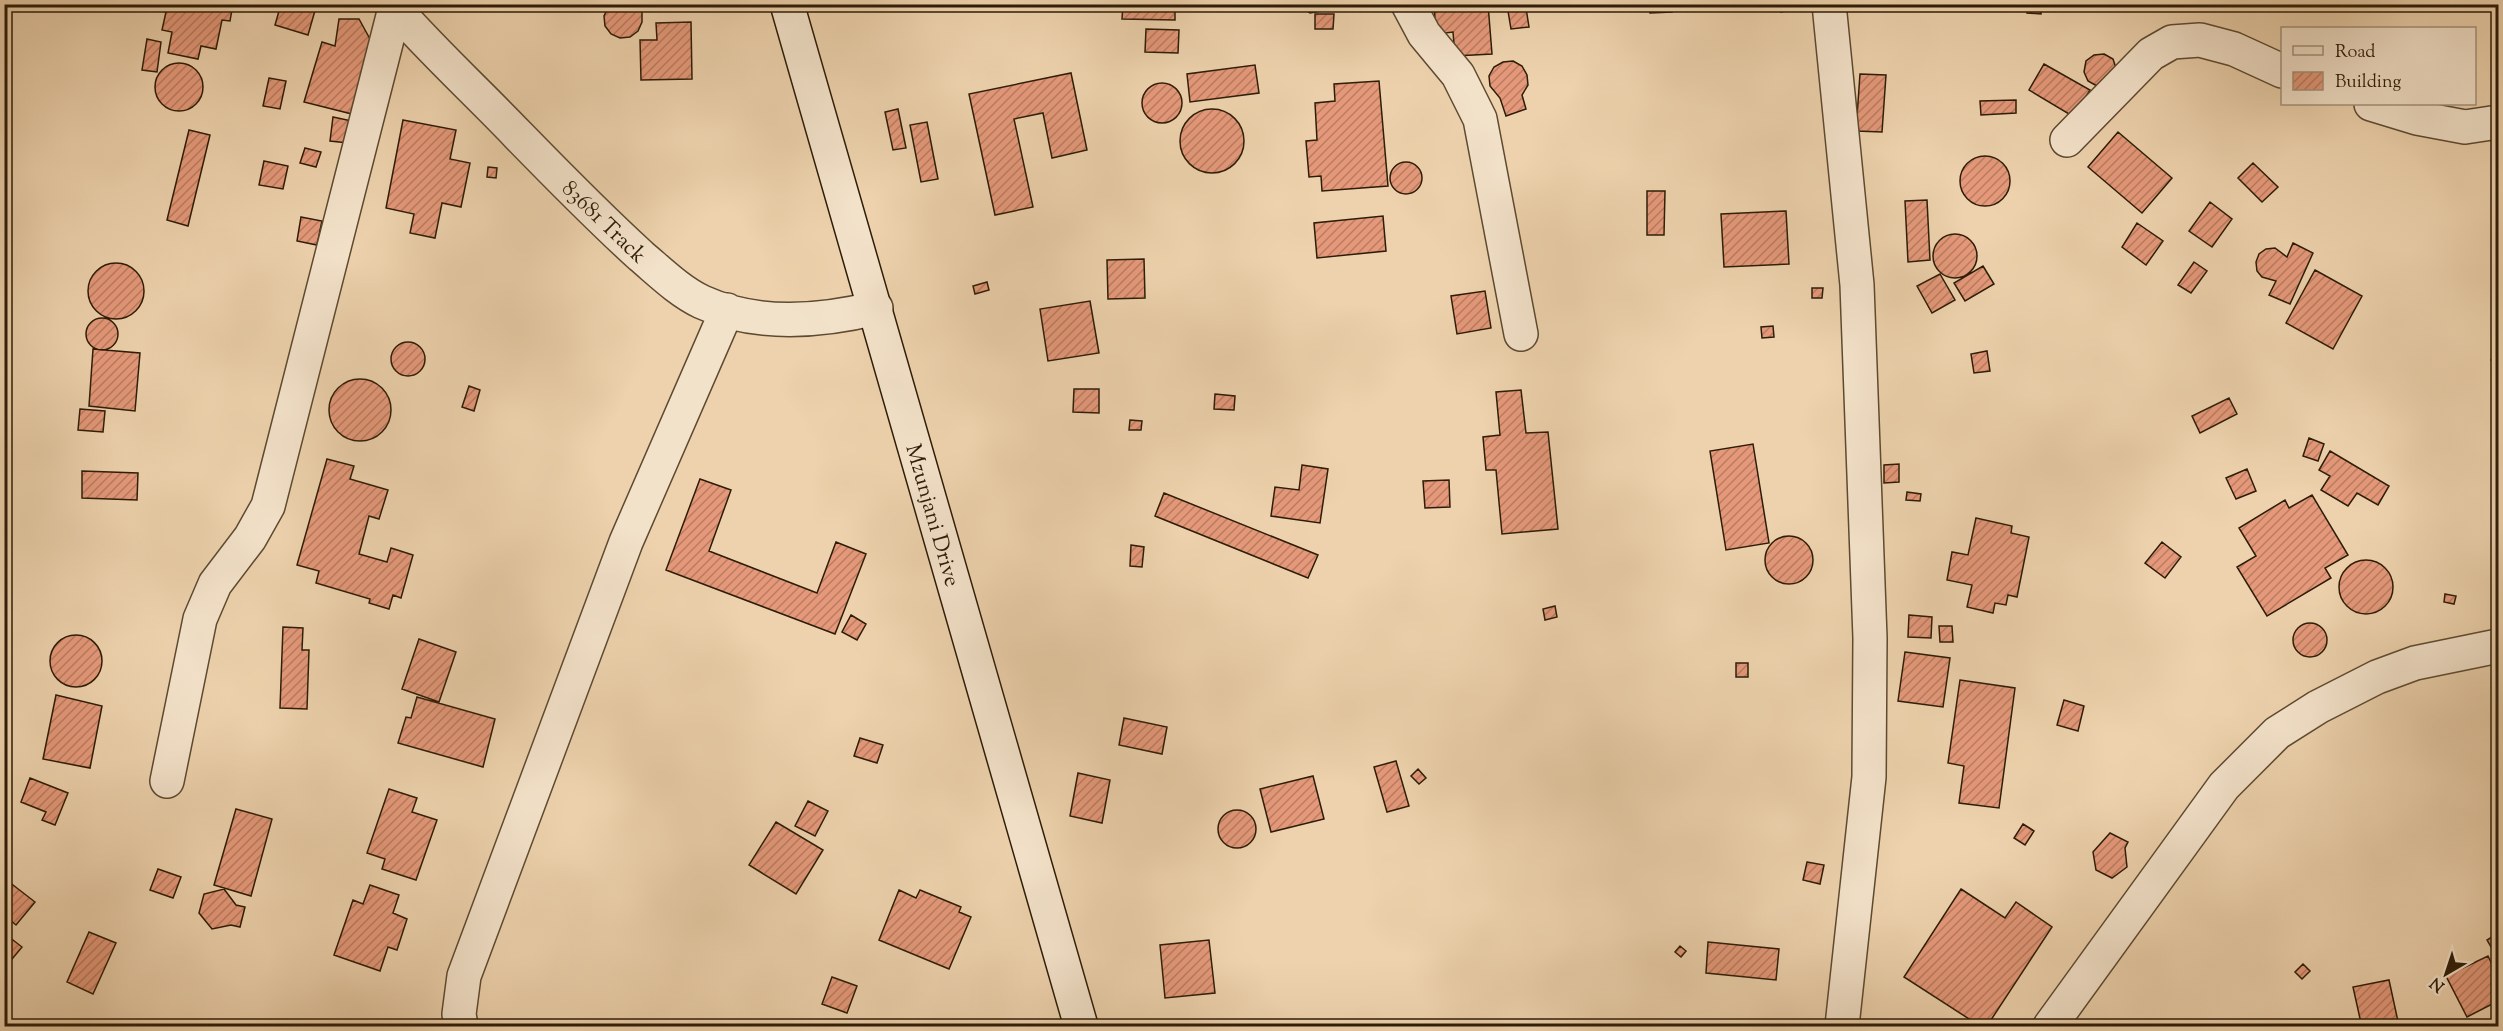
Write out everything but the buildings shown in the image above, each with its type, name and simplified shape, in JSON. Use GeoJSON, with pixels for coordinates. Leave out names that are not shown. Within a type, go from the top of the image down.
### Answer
{"type":"FeatureCollection","features":[{"type":"Feature","properties":{"kind":"street","name":"Mzunjani Drive"},"geometry":{"type":"LineString","coordinates":[[787,4],[1081,1026]]}},
{"type":"Feature","properties":{"kind":"street"},"geometry":{"type":"LineString","coordinates":[[1408,4],[1424,34],[1458,75],[1480,118],[1521,334]]}},
{"type":"Feature","properties":{"kind":"street"},"geometry":{"type":"LineString","coordinates":[[1829,4],[1857,285],[1870,638],[1869,777],[1842,1026]]}},
{"type":"Feature","properties":{"kind":"street","name":"83681 Track"},"geometry":{"type":"LineString","coordinates":[[393,6],[601,220],[675,286],[702,302],[762,318],[802,320],[838,317],[876,308]]}},
{"type":"Feature","properties":{"kind":"street"},"geometry":{"type":"LineString","coordinates":[[167,781],[200,619],[215,584],[250,538],[268,506],[393,6]]}},
{"type":"Feature","properties":{"kind":"street"},"geometry":{"type":"LineString","coordinates":[[2067,140],[2151,54],[2172,42],[2200,40],[2234,49],[2281,70]]}},
{"type":"Feature","properties":{"kind":"street"},"geometry":{"type":"LineString","coordinates":[[2374,105],[2417,118],[2465,127],[2499,122]]}},
{"type":"Feature","properties":{"kind":"street"},"geometry":{"type":"LineString","coordinates":[[461,1026],[459,1014],[464,976],[626,542],[727,310]]}},
{"type":"Feature","properties":{"kind":"street"},"geometry":{"type":"LineString","coordinates":[[2050,1026],[2224,786],[2277,733],[2318,707],[2377,677],[2415,663],[2499,646]]}}]}
